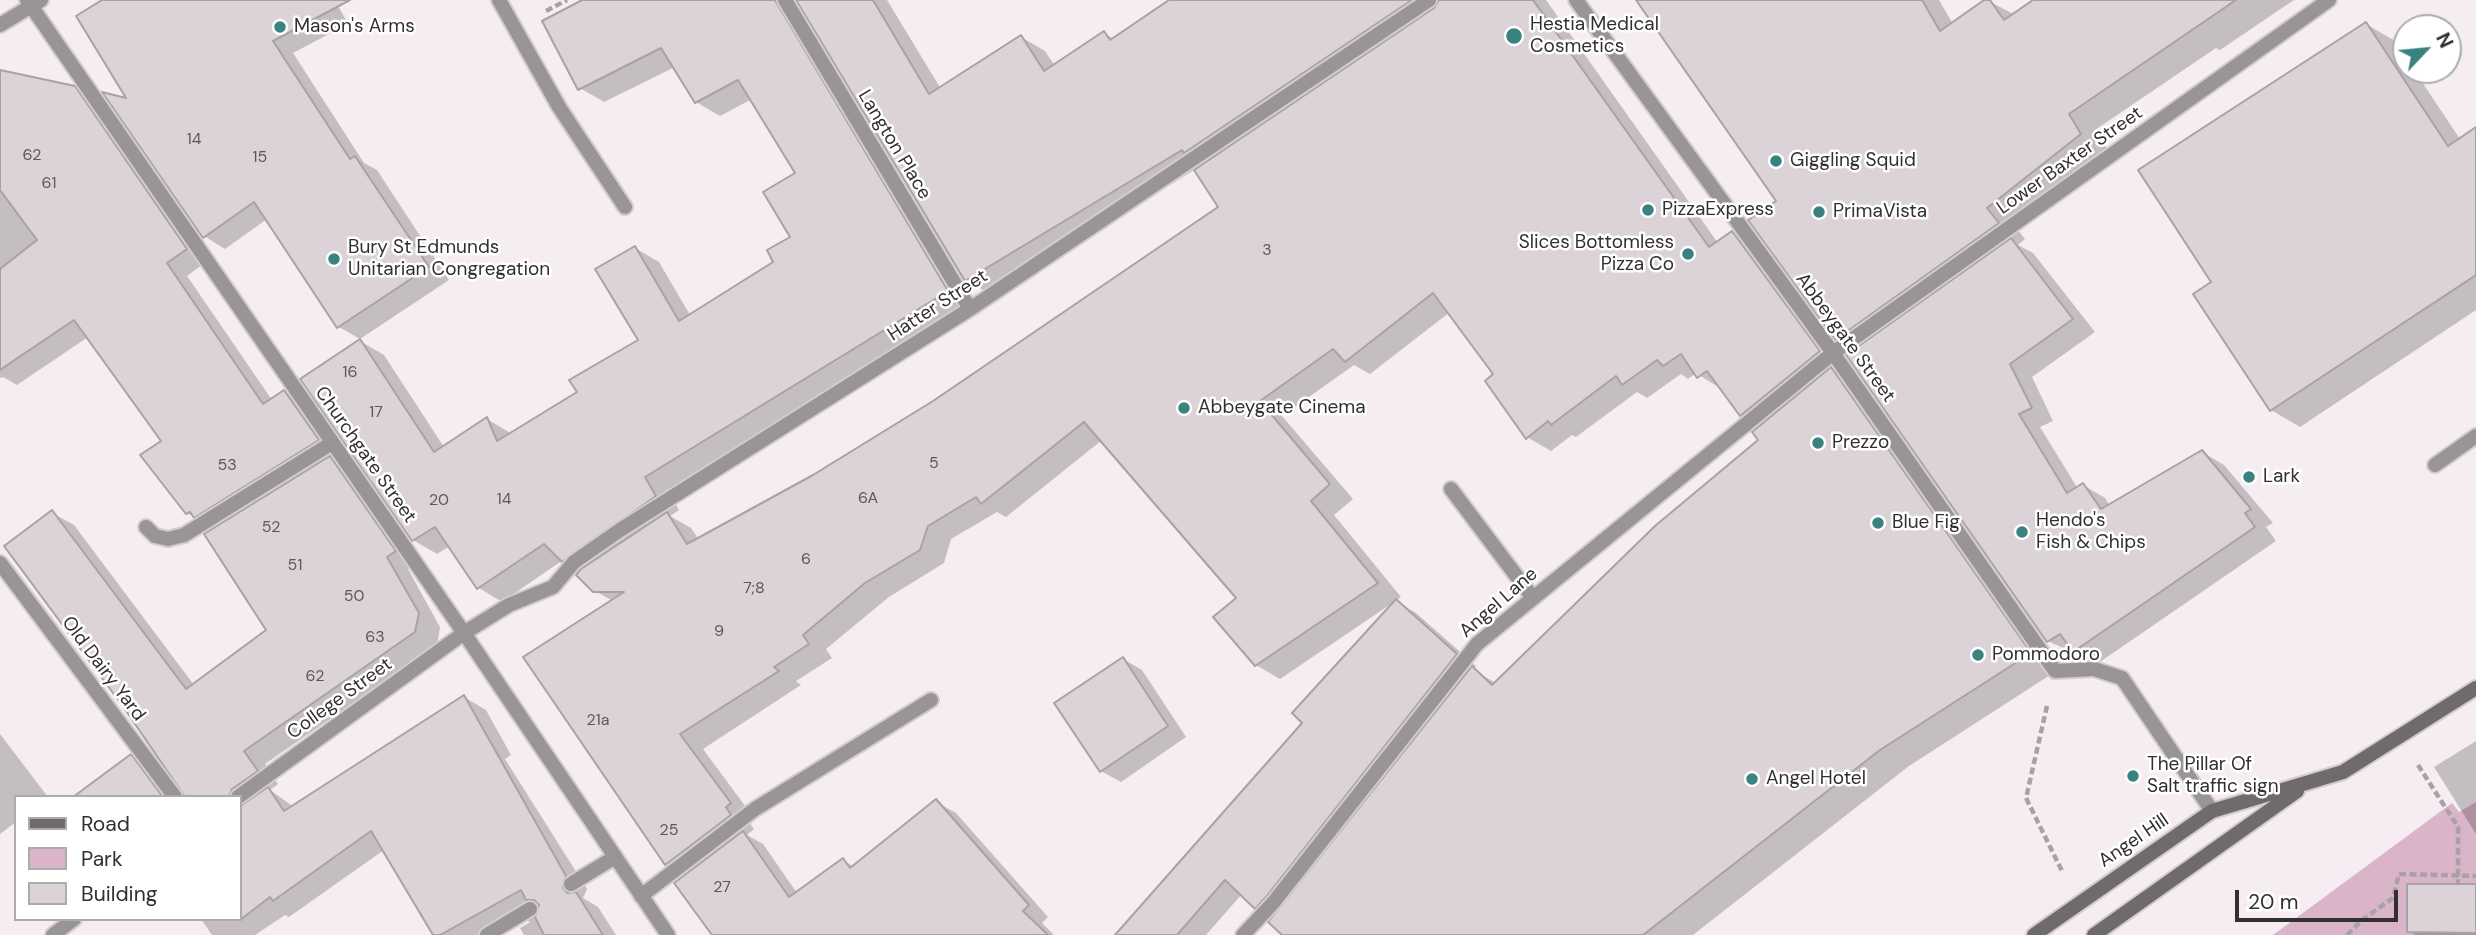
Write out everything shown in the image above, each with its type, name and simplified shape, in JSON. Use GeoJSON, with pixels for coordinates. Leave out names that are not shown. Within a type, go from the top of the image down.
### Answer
{"type":"FeatureCollection","features":[{"type":"Feature","properties":{"kind":"street"},"geometry":{"type":"LineString","coordinates":[[499,0],[559,107],[625,207]]}},
{"type":"Feature","properties":{"kind":"street","name":"Langton Place"},"geometry":{"type":"LineString","coordinates":[[785,0],[970,309]]}},
{"type":"Feature","properties":{"kind":"street","name":"Hatter Street"},"geometry":{"type":"LineString","coordinates":[[464,633],[509,606],[553,587],[574,562],[620,530],[970,309],[1429,0]]}},
{"type":"Feature","properties":{"kind":"street","name":"Abbeygate Street"},"geometry":{"type":"LineString","coordinates":[[1576,0],[1833,353],[2055,671]]}},
{"type":"Feature","properties":{"kind":"street","name":"Lower Baxter Street"},"geometry":{"type":"LineString","coordinates":[[1833,353],[2329,0]]}},
{"type":"Feature","properties":{"kind":"street"},"geometry":{"type":"LineString","coordinates":[[0,25],[33,2]]}},
{"type":"Feature","properties":{"kind":"street","name":"Churchgate Street"},"geometry":{"type":"LineString","coordinates":[[33,2],[667,935]]}},
{"type":"Feature","properties":{"kind":"street","name":"Angel Lane"},"geometry":{"type":"LineString","coordinates":[[1243,935],[1273,903],[1477,644],[1833,353]]}},
{"type":"Feature","properties":{"kind":"street"},"geometry":{"type":"LineString","coordinates":[[2435,466],[2476,436]]}},
{"type":"Feature","properties":{"kind":"street"},"geometry":{"type":"LineString","coordinates":[[146,527],[155,536],[168,539],[184,535],[332,443]]}},
{"type":"Feature","properties":{"kind":"street"},"geometry":{"type":"LineString","coordinates":[[1451,489],[1533,598]]}},
{"type":"Feature","properties":{"kind":"street","name":"Old Dairy Yard"},"geometry":{"type":"LineString","coordinates":[[0,564],[173,795]]}},
{"type":"Feature","properties":{"kind":"street","name":"College Street"},"geometry":{"type":"LineString","coordinates":[[241,795],[464,633]]}},
{"type":"Feature","properties":{"kind":"street"},"geometry":{"type":"LineString","coordinates":[[2055,671],[2094,669],[2122,678],[2212,811]]}},
{"type":"Feature","properties":{"kind":"street","name":"Angel Hill"},"geometry":{"type":"LineString","coordinates":[[2034,935],[2212,811],[2304,786],[2343,772],[2476,688]]}},
{"type":"Feature","properties":{"kind":"street"},"geometry":{"type":"LineString","coordinates":[[642,896],[755,809],[931,699]]}},
{"type":"Feature","properties":{"kind":"street","name":"Angel Hill"},"geometry":{"type":"LineString","coordinates":[[2094,935],[2304,786]]}},
{"type":"Feature","properties":{"kind":"street"},"geometry":{"type":"LineString","coordinates":[[571,884],[615,857]]}},
{"type":"Feature","properties":{"kind":"street"},"geometry":{"type":"LineString","coordinates":[[487,935],[530,909]]}},
{"type":"Feature","properties":{"kind":"street"},"geometry":{"type":"LineString","coordinates":[[53,935],[71,921]]}},
{"type":"Feature","properties":{"kind":"path"},"geometry":{"type":"LineString","coordinates":[[2055,671],[2025,798],[2080,901]]}},
{"type":"Feature","properties":{"kind":"path"},"geometry":{"type":"LineString","coordinates":[[2400,738],[2458,827],[2458,884]]}},
{"type":"Feature","properties":{"kind":"path"},"geometry":{"type":"LineString","coordinates":[[2347,935],[2361,920],[2393,898],[2399,874],[2476,876]]}},
{"type":"Feature","properties":{"kind":"green space"},"geometry":{"type":"Polygon","coordinates":[[[2476,802],[2476,935],[2273,935],[2452,803],[2459,812],[2476,802]]]}},
{"type":"Feature","properties":{"kind":"building"},"geometry":{"type":"Polygon","coordinates":[[[102,0],[350,0],[273,41],[350,159],[355,156],[429,267],[337,328],[254,202],[203,238],[102,92],[126,98],[76,16],[102,0]]]}},
{"type":"Feature","properties":{"kind":"building"},"geometry":{"type":"Polygon","coordinates":[[[582,0],[775,0],[948,291],[645,477],[656,496],[562,562],[544,544],[477,589],[435,527],[412,541],[300,379],[360,339],[434,452],[487,417],[497,441],[577,392],[569,380],[638,340],[595,269],[635,246],[679,321],[773,262],[767,250],[790,237],[763,192],[795,173],[738,80],[695,103],[661,48],[578,90],[542,21],[582,0]]]}},
{"type":"Feature","properties":{"kind":"building"},"geometry":{"type":"Polygon","coordinates":[[[796,0],[873,0],[929,94],[1021,35],[1044,71],[1104,31],[1110,40],[1169,0],[1412,0],[1184,153],[1182,150],[965,281],[796,0]]]}},
{"type":"Feature","properties":{"kind":"building"},"geometry":{"type":"Polygon","coordinates":[[[1439,0],[1533,0],[1709,247],[1732,231],[1820,351],[1740,416],[1707,371],[1697,378],[1681,354],[1663,366],[1657,360],[1622,385],[1616,376],[1551,425],[1548,421],[1526,439],[1485,381],[1493,374],[1433,293],[1345,362],[1333,349],[1260,401],[1330,484],[1311,501],[1378,583],[1255,666],[1213,617],[1236,598],[1084,422],[981,504],[976,497],[928,526],[920,550],[865,583],[803,635],[809,644],[774,667],[779,671],[680,734],[731,803],[726,807],[731,815],[665,865],[523,657],[624,592],[593,592],[576,575],[581,569],[667,512],[687,544],[813,475],[933,401],[1218,207],[1194,170],[1434,8],[1439,0]]]}},
{"type":"Feature","properties":{"kind":"building"},"geometry":{"type":"Polygon","coordinates":[[[1636,0],[1922,0],[1940,31],[1984,0],[1990,0],[2004,20],[2033,0],[2236,0],[2069,114],[2081,134],[1987,208],[1999,223],[1835,340],[1748,220],[1776,201],[1636,0]]]}},
{"type":"Feature","properties":{"kind":"building"},"geometry":{"type":"Polygon","coordinates":[[[2366,22],[2392,61],[2392,84],[2407,84],[2448,146],[2476,127],[2476,275],[2270,411],[2193,294],[2211,282],[2138,170],[2366,22]]]}},
{"type":"Feature","properties":{"kind":"building"},"geometry":{"type":"Polygon","coordinates":[[[0,70],[75,86],[187,249],[167,263],[263,404],[284,390],[319,440],[194,518],[190,512],[186,514],[140,455],[161,441],[74,320],[0,370],[0,269],[37,240],[0,190],[0,70]]]}},
{"type":"Feature","properties":{"kind":"building"},"geometry":{"type":"Polygon","coordinates":[[[2011,238],[2073,319],[2010,364],[2032,408],[2019,414],[2067,493],[2083,483],[2101,509],[2202,450],[2251,509],[2245,513],[2255,527],[2073,652],[2060,634],[2047,642],[1846,355],[2011,238]]]}},
{"type":"Feature","properties":{"kind":"building"},"geometry":{"type":"Polygon","coordinates":[[[1831,367],[2031,653],[1880,750],[1643,935],[1282,935],[1268,922],[1472,666],[1492,685],[1655,526],[1758,440],[1752,432],[1831,367]]]}},
{"type":"Feature","properties":{"kind":"building"},"geometry":{"type":"Polygon","coordinates":[[[330,456],[396,551],[387,557],[419,613],[415,632],[244,751],[258,771],[232,789],[230,795],[184,795],[122,705],[4,546],[52,510],[186,689],[266,630],[204,534],[330,456]]]}},
{"type":"Feature","properties":{"kind":"building"},"geometry":{"type":"Polygon","coordinates":[[[1396,599],[1457,654],[1266,897],[1255,909],[1225,880],[1177,935],[1115,935],[1302,723],[1292,713],[1396,599]]]}},
{"type":"Feature","properties":{"kind":"building"},"geometry":{"type":"Polygon","coordinates":[[[1123,657],[1168,726],[1100,772],[1054,703],[1123,657]]]}},
{"type":"Feature","properties":{"kind":"building"},"geometry":{"type":"Polygon","coordinates":[[[464,695],[566,876],[563,888],[567,893],[576,892],[603,935],[544,935],[535,917],[539,905],[534,900],[526,900],[521,890],[440,935],[433,935],[371,831],[273,901],[270,897],[242,918],[242,805],[268,787],[284,811],[464,695]]]}},
{"type":"Feature","properties":{"kind":"building"},"geometry":{"type":"Polygon","coordinates":[[[131,754],[162,795],[76,795],[131,754]]]}},
{"type":"Feature","properties":{"kind":"building"},"geometry":{"type":"Polygon","coordinates":[[[936,799],[1029,905],[1023,911],[1048,935],[712,935],[674,883],[743,831],[789,897],[843,858],[850,868],[936,799]]]}},
{"type":"Feature","properties":{"kind":"building"},"geometry":{"type":"Polygon","coordinates":[[[2407,884],[2476,884],[2476,933],[2407,932],[2407,884]]]}},
{"type":"Feature","properties":{"kind":"place","name":"Mason's Arms"},"geometry":{"type":"Point","coordinates":[280,27]}},
{"type":"Feature","properties":{"kind":"place","name":"Hestia Medical Cosmetics"},"geometry":{"type":"Point","coordinates":[1514,36]}},
{"type":"Feature","properties":{"kind":"place","name":"Giggling Squid"},"geometry":{"type":"Point","coordinates":[1776,161]}},
{"type":"Feature","properties":{"kind":"place","name":"PizzaExpress"},"geometry":{"type":"Point","coordinates":[1648,210]}},
{"type":"Feature","properties":{"kind":"place","name":"PrimaVista"},"geometry":{"type":"Point","coordinates":[1819,212]}},
{"type":"Feature","properties":{"kind":"place","name":"Slices Bottomless Pizza Co"},"geometry":{"type":"Point","coordinates":[1688,254]}},
{"type":"Feature","properties":{"kind":"place","name":"Bury St Edmunds Unitarian Congregation"},"geometry":{"type":"Point","coordinates":[334,259]}},
{"type":"Feature","properties":{"kind":"place","name":"Abbeygate Cinema"},"geometry":{"type":"Point","coordinates":[1184,408]}},
{"type":"Feature","properties":{"kind":"place","name":"Prezzo"},"geometry":{"type":"Point","coordinates":[1818,443]}},
{"type":"Feature","properties":{"kind":"place","name":"Lark"},"geometry":{"type":"Point","coordinates":[2249,477]}},
{"type":"Feature","properties":{"kind":"place","name":"Blue Fig"},"geometry":{"type":"Point","coordinates":[1878,523]}},
{"type":"Feature","properties":{"kind":"place","name":"Hendo's Fish & Chips"},"geometry":{"type":"Point","coordinates":[2022,532]}},
{"type":"Feature","properties":{"kind":"place","name":"Pommodoro"},"geometry":{"type":"Point","coordinates":[1978,655]}},
{"type":"Feature","properties":{"kind":"place","name":"The Pillar Of Salt traffic sign"},"geometry":{"type":"Point","coordinates":[2133,776]}},
{"type":"Feature","properties":{"kind":"place","name":"Angel Hotel"},"geometry":{"type":"Point","coordinates":[1752,779]}}]}
